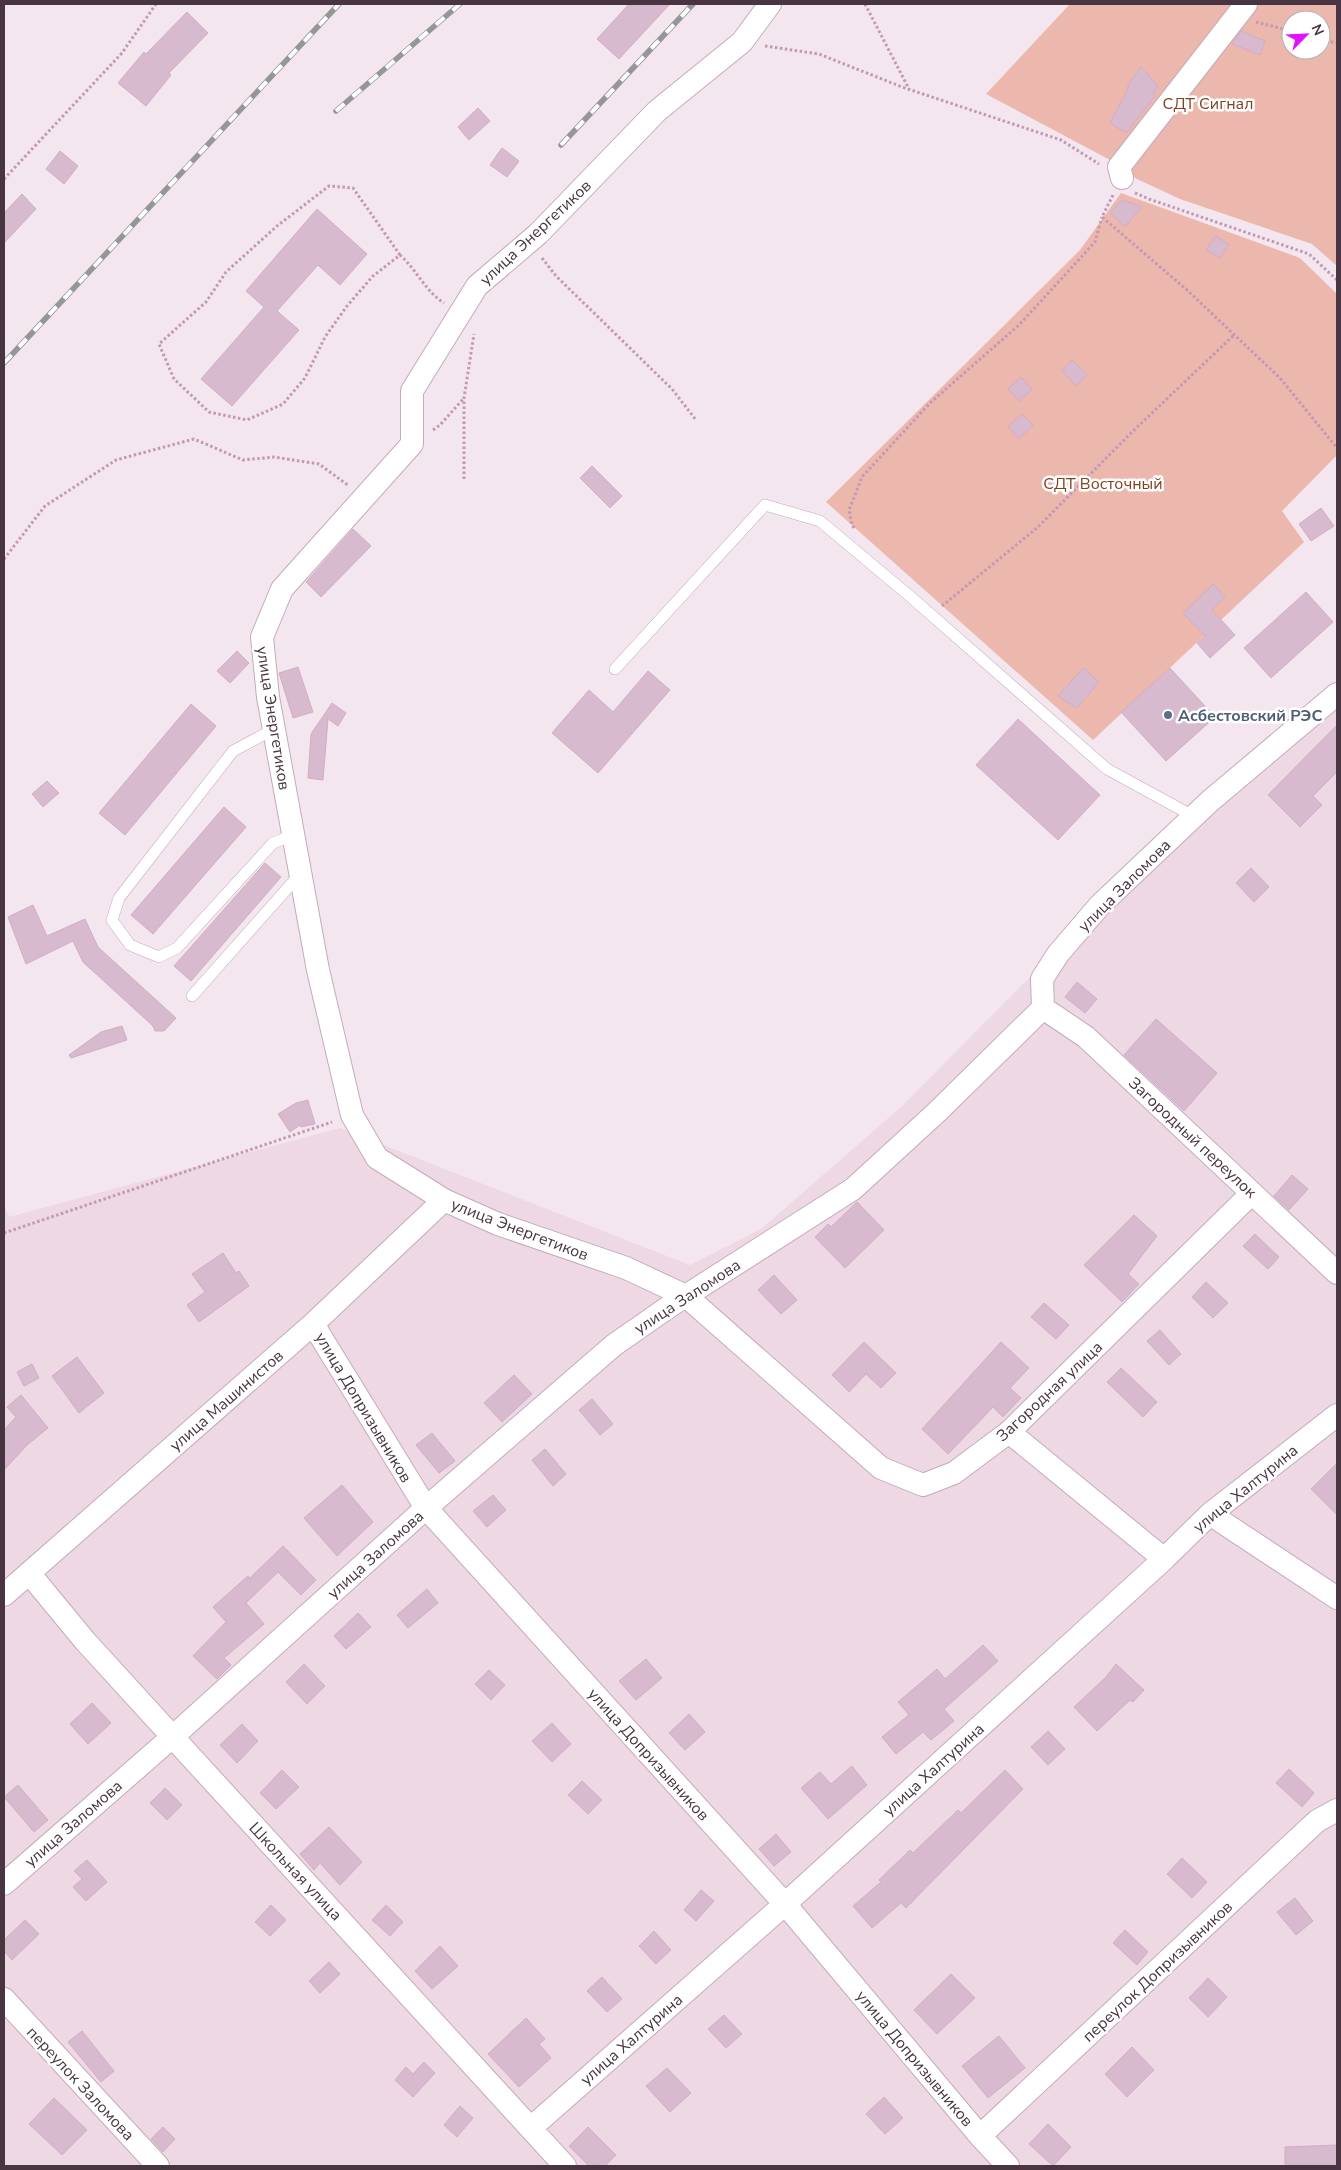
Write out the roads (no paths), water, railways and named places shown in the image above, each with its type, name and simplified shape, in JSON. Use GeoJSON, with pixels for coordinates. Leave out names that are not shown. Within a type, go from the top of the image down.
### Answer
{"type":"FeatureCollection","features":[{"type":"Feature","properties":{"kind":"street","name":"улица Энергетиков"},"geometry":{"type":"LineString","coordinates":[[686,1296],[626,1268],[498,1224],[444,1200],[377,1158],[352,1115],[318,970],[268,697],[262,637],[282,589],[412,444],[412,391],[477,286],[529,241],[657,111],[742,42],[770,4]]}},
{"type":"Feature","properties":{"kind":"street"},"geometry":{"type":"LineString","coordinates":[[1122,178],[1119,167],[1241,10]]}},
{"type":"Feature","properties":{"kind":"street","name":"улица Заломова"},"geometry":{"type":"LineString","coordinates":[[4,1884],[173,1736],[426,1508],[614,1345],[686,1296],[853,1189],[937,1112],[1042,1008],[1042,979],[1058,954],[1100,905],[1193,816],[1337,694]]}},
{"type":"Feature","properties":{"kind":"street","name":"Загородный переулок"},"geometry":{"type":"LineString","coordinates":[[1042,1008],[1086,1037],[1337,1273]]}},
{"type":"Feature","properties":{"kind":"street","name":"Загородная улица"},"geometry":{"type":"LineString","coordinates":[[686,1296],[881,1468],[923,1485],[954,1472],[1009,1432],[1252,1193]]}},
{"type":"Feature","properties":{"kind":"street","name":"улица Машинистов"},"geometry":{"type":"LineString","coordinates":[[4,1595],[314,1324],[444,1200]]}},
{"type":"Feature","properties":{"kind":"street","name":"улица Допризывников"},"geometry":{"type":"LineString","coordinates":[[314,1324],[426,1508],[785,1904],[980,2136],[1008,2166]]}},
{"type":"Feature","properties":{"kind":"street","name":"улица Халтурина"},"geometry":{"type":"LineString","coordinates":[[532,2127],[785,1904],[1164,1559],[1210,1514],[1337,1415]]}},
{"type":"Feature","properties":{"kind":"street"},"geometry":{"type":"LineString","coordinates":[[1009,1432],[1164,1559]]}},
{"type":"Feature","properties":{"kind":"street"},"geometry":{"type":"LineString","coordinates":[[1210,1514],[1337,1598]]}},
{"type":"Feature","properties":{"kind":"street","name":"Школьная улица"},"geometry":{"type":"LineString","coordinates":[[29,1573],[85,1641],[566,2166]]}},
{"type":"Feature","properties":{"kind":"street","name":"переулок Допризывников"},"geometry":{"type":"LineString","coordinates":[[980,2136],[1316,1821],[1337,1810]]}},
{"type":"Feature","properties":{"kind":"street","name":"переулок Заломова"},"geometry":{"type":"LineString","coordinates":[[4,1999],[158,2166]]}},
{"type":"Feature","properties":{"kind":"lane"},"geometry":{"type":"LineString","coordinates":[[615,669],[765,505],[820,521],[912,598],[1107,769],[1193,816]]}},
{"type":"Feature","properties":{"kind":"lane"},"geometry":{"type":"LineString","coordinates":[[274,729],[234,752],[119,898],[112,920],[130,945],[159,957],[177,948],[273,843],[294,835]]}},
{"type":"Feature","properties":{"kind":"lane"},"geometry":{"type":"LineString","coordinates":[[192,996],[300,873]]}},
{"type":"Feature","properties":{"kind":"railway"},"geometry":{"type":"LineString","coordinates":[[4,363],[339,4]]}},
{"type":"Feature","properties":{"kind":"railway"},"geometry":{"type":"LineString","coordinates":[[336,111],[460,4]]}},
{"type":"Feature","properties":{"kind":"railway"},"geometry":{"type":"LineString","coordinates":[[561,145],[693,4]]}},
{"type":"Feature","properties":{"kind":"place","name":"Асбестовский РЭС"},"geometry":{"type":"Point","coordinates":[1168,715]}},
{"type":"Feature","properties":{"kind":"park label","name":"СДТ Сигнал"},"geometry":{"type":"Point","coordinates":[1208,103]}},
{"type":"Feature","properties":{"kind":"park label","name":"СДТ Восточный"},"geometry":{"type":"Point","coordinates":[1103,483]}}]}
